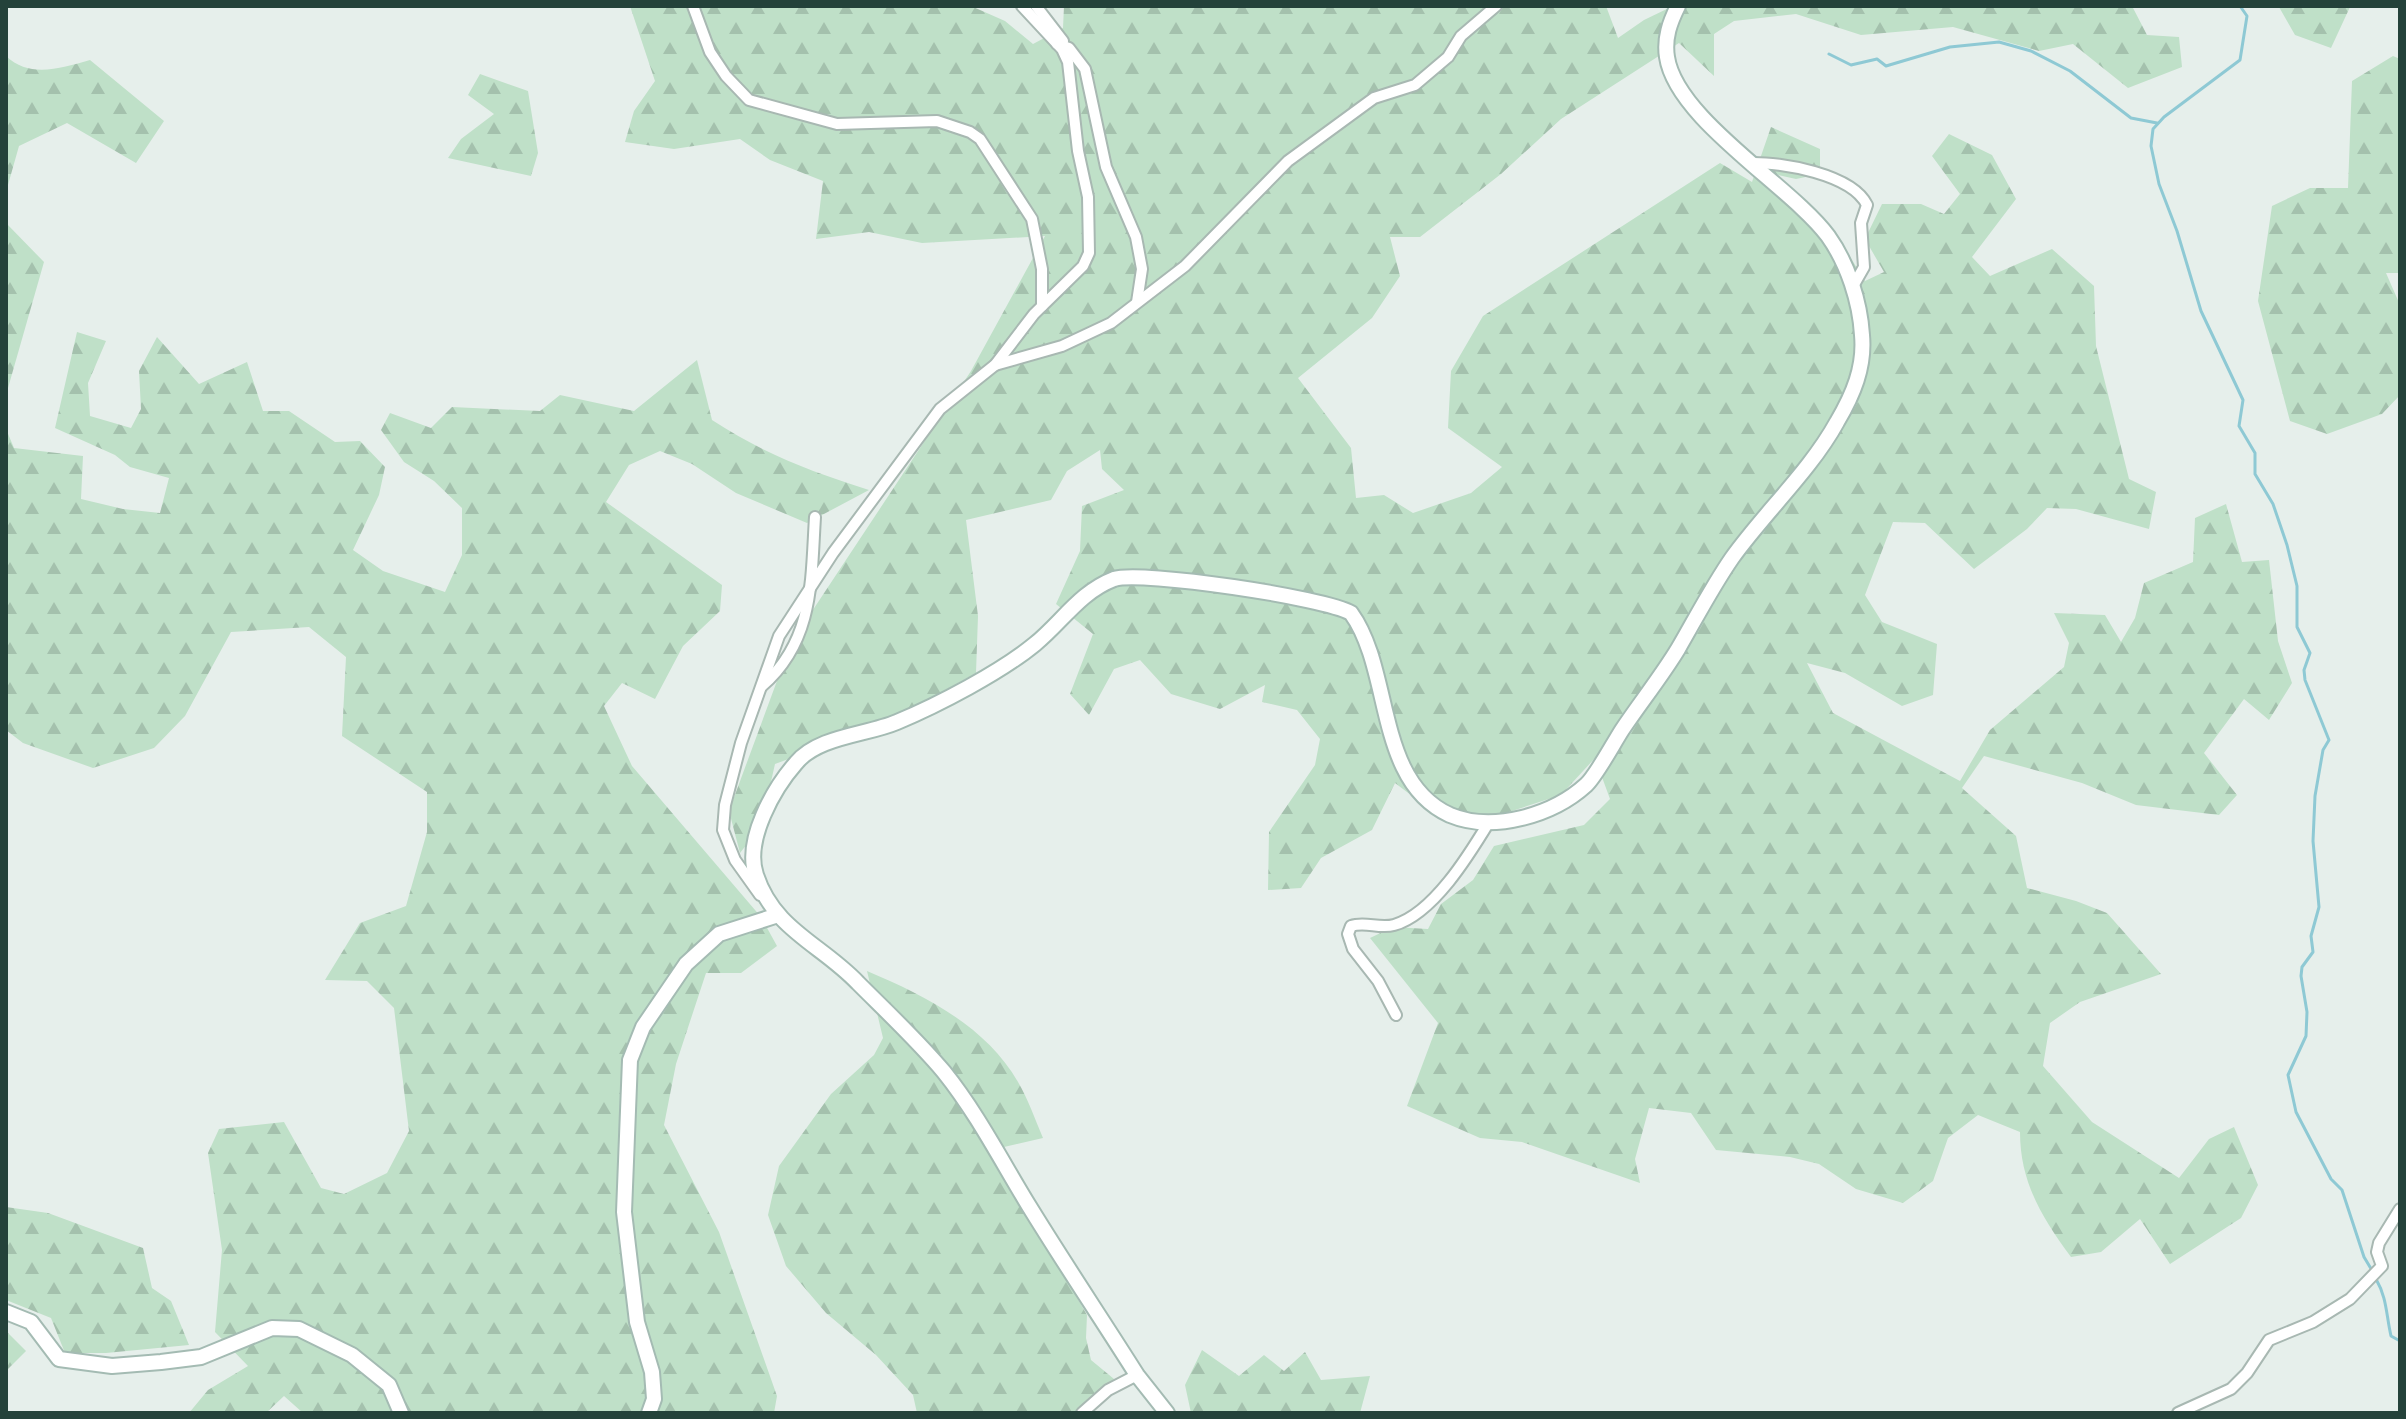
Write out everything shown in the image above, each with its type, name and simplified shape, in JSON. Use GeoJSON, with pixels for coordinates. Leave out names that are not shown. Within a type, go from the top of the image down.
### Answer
{"type":"FeatureCollection","features":[{"type":"Feature","properties":{"kind":"street"},"geometry":{"type":"LineString","coordinates":[[693,6],[710,52],[726,76],[749,100],[837,124],[937,121],[970,132],[980,139],[1032,219],[1042,269],[1042,306]]}},
{"type":"Feature","properties":{"kind":"street"},"geometry":{"type":"LineString","coordinates":[[1022,6],[1057,44],[1068,62],[1078,151],[1088,197],[1089,253],[1073,278],[1042,306],[1009,343],[995,365],[940,409],[833,553],[779,636],[741,743],[725,805],[723,830],[735,860],[775,916],[855,979],[945,1073],[1137,1375],[1167,1413]]}},
{"type":"Feature","properties":{"kind":"street"},"geometry":{"type":"LineString","coordinates":[[1036,6],[1085,69],[1106,167],[1134,227],[1142,269],[1137,302]]}},
{"type":"Feature","properties":{"kind":"street"},"geometry":{"type":"LineString","coordinates":[[995,365],[1062,346],[1111,323],[1185,266],[1275,172],[1374,98],[1415,85],[1448,57],[1461,36],[1496,6]]}},
{"type":"Feature","properties":{"kind":"street"},"geometry":{"type":"LineString","coordinates":[[775,916],[754,872],[755,847],[772,792],[798,759],[819,747],[895,723],[936,704],[1027,651],[1082,597],[1116,579],[1129,576],[1181,580],[1329,604],[1351,613],[1373,663],[1390,728],[1412,781],[1445,812],[1472,821],[1489,822],[1529,816],[1549,809],[1588,784],[1677,651],[1730,560],[1836,426],[1861,372],[1862,336],[1852,288],[1838,251],[1826,233],[1750,163],[1690,101],[1671,68],[1666,38],[1678,6]]}},
{"type":"Feature","properties":{"kind":"street"},"geometry":{"type":"LineString","coordinates":[[1057,44],[1069,48]]}},
{"type":"Feature","properties":{"kind":"street"},"geometry":{"type":"LineString","coordinates":[[1750,163],[1770,162],[1828,174],[1863,198],[1867,205],[1861,223],[1864,267],[1852,288]]}},
{"type":"Feature","properties":{"kind":"street"},"geometry":{"type":"LineString","coordinates":[[761,687],[777,673],[801,636],[815,517]]}},
{"type":"Feature","properties":{"kind":"street"},"geometry":{"type":"LineString","coordinates":[[1396,1015],[1378,981],[1353,949],[1348,934],[1351,926],[1358,923],[1393,925],[1416,913],[1455,877],[1489,822]]}},
{"type":"Feature","properties":{"kind":"street"},"geometry":{"type":"LineString","coordinates":[[649,1413],[654,1399],[652,1372],[637,1322],[624,1212],[630,1060],[643,1027],[686,964],[719,934],[775,916]]}},
{"type":"Feature","properties":{"kind":"street"},"geometry":{"type":"LineString","coordinates":[[2178,1413],[2231,1389],[2247,1373],[2269,1340],[2313,1322],[2350,1299],[2382,1266],[2377,1252],[2379,1243],[2400,1209]]}},
{"type":"Feature","properties":{"kind":"street"},"geometry":{"type":"LineString","coordinates":[[6,1312],[31,1322],[59,1359],[112,1366],[201,1357],[272,1328],[299,1329],[352,1355],[389,1385],[401,1413]]}},
{"type":"Feature","properties":{"kind":"street"},"geometry":{"type":"LineString","coordinates":[[1082,1413],[1108,1390],[1137,1375]]}},
{"type":"Feature","properties":{"kind":"green space"},"geometry":{"type":"Polygon","coordinates":[[[630,6],[971,6],[1005,21],[1033,44],[1063,28],[1064,6],[1606,6],[1618,38],[1644,20],[1673,6],[2132,6],[2147,35],[2179,37],[2182,67],[2128,88],[2073,44],[2039,51],[1953,27],[1861,35],[1796,14],[1734,21],[1714,34],[1714,76],[1679,43],[1561,119],[1501,174],[1420,237],[1390,237],[1400,276],[1372,318],[1298,378],[1351,448],[1356,498],[1384,495],[1413,513],[1471,493],[1502,467],[1448,428],[1451,371],[1483,316],[1720,163],[1752,182],[1771,127],[1820,149],[1820,174],[1796,179],[1774,174],[1836,234],[1865,281],[1884,272],[1865,239],[1882,204],[1921,204],[1944,214],[1960,194],[1932,156],[1949,134],[1992,155],[2016,199],[1972,257],[1990,276],[2052,249],[2094,286],[2096,346],[2129,479],[2156,492],[2149,529],[2076,509],[2047,508],[2027,529],[1974,569],[1925,523],[1893,522],[1865,595],[1882,622],[1937,644],[1933,695],[1902,706],[1845,673],[1807,663],[1833,713],[1960,781],[1990,730],[2064,667],[2069,643],[2054,613],[2105,615],[2121,642],[2135,618],[2144,583],[2193,562],[2195,518],[2226,504],[2242,562],[2269,560],[2278,641],[2292,683],[2269,720],[2244,699],[2204,753],[2237,795],[2219,815],[2136,805],[2082,783],[1984,756],[1962,788],[2016,836],[2027,888],[2107,913],[2161,974],[2080,1002],[2050,1023],[2043,1066],[2092,1122],[2179,1178],[2209,1139],[2234,1127],[2258,1185],[2241,1218],[2170,1264],[2140,1219],[2101,1252],[2071,1257],[2051,1228],[2028,1183],[2020,1132],[1978,1115],[1948,1138],[1933,1181],[1903,1203],[1856,1189],[1819,1164],[1790,1157],[1716,1150],[1691,1113],[1649,1108],[1635,1159],[1640,1183],[1522,1142],[1480,1138],[1407,1106],[1438,1023],[1370,938],[1393,927],[1428,929],[1441,904],[1473,880],[1494,846],[1584,825],[1610,799],[1595,758],[1561,795],[1506,813],[1448,823],[1395,783],[1372,830],[1321,858],[1301,888],[1268,890],[1269,832],[1315,765],[1320,739],[1297,710],[1262,702],[1265,685],[1220,709],[1171,694],[1140,660],[1114,669],[1089,715],[1070,694],[1093,634],[1056,604],[1080,551],[1082,506],[1124,490],[1102,469],[1100,450],[1067,471],[1051,500],[966,520],[978,616],[976,673],[886,723],[775,764],[761,826],[740,853],[729,811],[791,643],[971,371],[1045,236],[922,243],[869,232],[816,239],[823,181],[770,160],[740,139],[674,149],[625,142],[634,111],[655,81],[630,6]]]}},
{"type":"Feature","properties":{"kind":"green space"},"geometry":{"type":"Polygon","coordinates":[[[2359,6],[2350,7],[2331,48],[2295,35],[2279,7],[2359,6]]]}},
{"type":"Feature","properties":{"kind":"green space"},"geometry":{"type":"Polygon","coordinates":[[[6,56],[25,67],[46,70],[90,60],[164,121],[136,163],[67,123],[19,146],[6,192],[6,56]]]}},
{"type":"Feature","properties":{"kind":"green space"},"geometry":{"type":"Polygon","coordinates":[[[2393,56],[2400,59],[2400,273],[2386,273],[2400,305],[2400,395],[2382,414],[2327,434],[2290,421],[2258,301],[2272,206],[2310,188],[2348,188],[2352,81],[2393,56]]]}},
{"type":"Feature","properties":{"kind":"green space"},"geometry":{"type":"Polygon","coordinates":[[[480,74],[528,91],[538,153],[531,176],[448,158],[461,139],[494,114],[468,95],[480,74]]]}},
{"type":"Feature","properties":{"kind":"green space"},"geometry":{"type":"Polygon","coordinates":[[[6,223],[44,262],[6,395],[6,223]]]}},
{"type":"Feature","properties":{"kind":"green space"},"geometry":{"type":"Polygon","coordinates":[[[77,332],[106,341],[88,383],[90,416],[131,428],[141,409],[139,371],[157,337],[199,384],[247,362],[263,411],[289,411],[335,442],[360,441],[385,467],[379,495],[353,550],[383,571],[445,592],[462,555],[462,508],[434,481],[404,462],[381,430],[390,413],[431,428],[452,407],[540,411],[560,395],[634,411],[697,360],[712,420],[788,461],[869,490],[807,523],[736,493],[692,464],[660,451],[629,465],[606,502],[722,585],[720,611],[683,646],[655,699],[622,683],[604,706],[632,766],[761,917],[777,946],[741,973],[706,973],[676,1064],[664,1125],[719,1232],[777,1396],[774,1413],[303,1413],[284,1396],[266,1413],[189,1413],[208,1390],[248,1366],[215,1332],[222,1250],[208,1153],[219,1129],[284,1122],[321,1188],[344,1194],[387,1173],[409,1131],[394,1008],[367,981],[325,980],[360,923],[406,906],[427,832],[427,792],[342,736],[346,657],[309,627],[231,632],[185,716],[154,748],[93,768],[23,743],[6,730],[6,429],[14,448],[83,456],[81,499],[123,509],[160,513],[169,478],[130,467],[115,455],[55,428],[77,332]]]}},
{"type":"Feature","properties":{"kind":"green space"},"geometry":{"type":"Polygon","coordinates":[[[867,971],[952,1014],[989,1044],[1005,1062],[1025,1095],[1043,1138],[1004,1147],[1025,1207],[1087,1315],[1086,1338],[1091,1360],[1114,1379],[1079,1413],[917,1413],[913,1395],[876,1355],[826,1313],[786,1266],[768,1215],[779,1166],[831,1094],[874,1055],[883,1038],[867,971]]]}},
{"type":"Feature","properties":{"kind":"green space"},"geometry":{"type":"Polygon","coordinates":[[[6,1207],[48,1213],[143,1248],[152,1288],[171,1301],[189,1345],[106,1353],[65,1353],[51,1318],[6,1300],[6,1207]]]}},
{"type":"Feature","properties":{"kind":"green space"},"geometry":{"type":"Polygon","coordinates":[[[6,1331],[26,1351],[6,1371],[6,1331]]]}},
{"type":"Feature","properties":{"kind":"green space"},"geometry":{"type":"Polygon","coordinates":[[[1202,1350],[1239,1376],[1264,1355],[1284,1371],[1305,1352],[1321,1380],[1370,1376],[1360,1413],[1191,1413],[1185,1385],[1202,1350]]]}},
{"type":"Feature","properties":{"kind":"waterway"},"geometry":{"type":"LineString","coordinates":[[2240,6],[2247,16],[2240,60],[2164,117],[2153,129],[2151,146],[2159,184],[2201,311],[2243,400],[2239,426],[2255,453],[2255,474],[2273,504],[2287,545],[2297,586],[2297,627],[2310,653],[2304,670],[2305,680],[2329,740],[2323,750],[2315,796],[2313,841],[2319,907],[2311,936],[2313,952],[2302,967],[2301,976],[2307,1012],[2306,1036],[2288,1075],[2296,1112],[2331,1179],[2342,1190],[2364,1257],[2373,1272]]}},
{"type":"Feature","properties":{"kind":"waterway"},"geometry":{"type":"LineString","coordinates":[[1829,54],[1851,65],[1877,59],[1886,66],[1950,47],[1999,42],[2031,51],[2070,71],[2131,118],[2157,123]]}},
{"type":"Feature","properties":{"kind":"waterway"},"geometry":{"type":"LineString","coordinates":[[2376,1279],[2391,1336],[2400,1341]]}}]}
